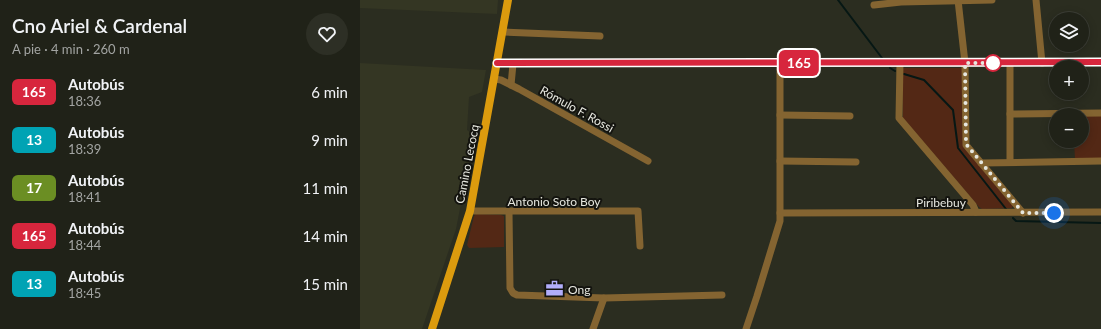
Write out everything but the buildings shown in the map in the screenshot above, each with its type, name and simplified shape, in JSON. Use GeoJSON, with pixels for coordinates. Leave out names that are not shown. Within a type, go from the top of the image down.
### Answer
{"type":"FeatureCollection","features":[{"type":"Feature","properties":{"kind":"main road","name":"Camino Lecocq"},"geometry":{"type":"LineString","coordinates":[[432,329],[470,211],[508,0]]}},
{"type":"Feature","properties":{"kind":"street"},"geometry":{"type":"LineString","coordinates":[[874,5],[901,1],[992,0]]}},
{"type":"Feature","properties":{"kind":"street"},"geometry":{"type":"LineString","coordinates":[[1036,0],[1042,63]]}},
{"type":"Feature","properties":{"kind":"street"},"geometry":{"type":"LineString","coordinates":[[958,1],[965,63],[966,141],[968,147],[1023,213]]}},
{"type":"Feature","properties":{"kind":"street"},"geometry":{"type":"LineString","coordinates":[[503,32],[600,36]]}},
{"type":"Feature","properties":{"kind":"street"},"geometry":{"type":"LineString","coordinates":[[497,63],[1101,62]]}},
{"type":"Feature","properties":{"kind":"street"},"geometry":{"type":"LineString","coordinates":[[746,329],[780,221],[780,63]]}},
{"type":"Feature","properties":{"kind":"street"},"geometry":{"type":"LineString","coordinates":[[900,63],[899,118],[973,205],[976,212]]}},
{"type":"Feature","properties":{"kind":"street"},"geometry":{"type":"LineString","coordinates":[[1010,63],[1010,162]]}},
{"type":"Feature","properties":{"kind":"street"},"geometry":{"type":"LineString","coordinates":[[511,86],[513,64]]}},
{"type":"Feature","properties":{"kind":"street","name":"Rómulo F. Rossi"},"geometry":{"type":"LineString","coordinates":[[494,79],[511,86],[648,161]]}},
{"type":"Feature","properties":{"kind":"street"},"geometry":{"type":"LineString","coordinates":[[1010,114],[1101,113]]}},
{"type":"Feature","properties":{"kind":"street"},"geometry":{"type":"LineString","coordinates":[[780,115],[850,116]]}},
{"type":"Feature","properties":{"kind":"street"},"geometry":{"type":"LineString","coordinates":[[780,161],[856,162]]}},
{"type":"Feature","properties":{"kind":"street"},"geometry":{"type":"LineString","coordinates":[[981,163],[1101,161]]}},
{"type":"Feature","properties":{"kind":"street","name":"Antonio Soto Boy"},"geometry":{"type":"LineString","coordinates":[[470,211],[638,211],[640,246]]}},
{"type":"Feature","properties":{"kind":"street"},"geometry":{"type":"LineString","coordinates":[[509,212],[510,288],[513,293],[517,295],[604,298],[722,295]]}},
{"type":"Feature","properties":{"kind":"street","name":"Piribebuy"},"geometry":{"type":"LineString","coordinates":[[780,213],[1101,212]]}},
{"type":"Feature","properties":{"kind":"street"},"geometry":{"type":"LineString","coordinates":[[593,329],[604,298]]}},
{"type":"Feature","properties":{"kind":"shaded area"},"geometry":{"type":"Polygon","coordinates":[[[360,0],[498,0],[497,14],[360,8],[360,0]]]}},
{"type":"Feature","properties":{"kind":"shaded area"},"geometry":{"type":"Polygon","coordinates":[[[360,63],[486,70],[482,92],[469,97],[467,130],[474,135],[456,229],[422,329],[360,329],[360,63]]]}},
{"type":"Feature","properties":{"kind":"shaded area"},"geometry":{"type":"Polygon","coordinates":[[[904,68],[962,68],[963,141],[1013,205],[1012,208],[982,209],[979,207],[903,118],[902,70],[904,68]]]}},
{"type":"Feature","properties":{"kind":"shaded area"},"geometry":{"type":"Polygon","coordinates":[[[1089,116],[1101,116],[1101,159],[1075,159],[1074,148],[1089,148],[1089,116]]]}},
{"type":"Feature","properties":{"kind":"shaded area"},"geometry":{"type":"Polygon","coordinates":[[[476,214],[504,216],[504,247],[469,248],[467,245],[474,216],[476,214]]]}},
{"type":"Feature","properties":{"kind":"waterway"},"geometry":{"type":"LineString","coordinates":[[838,0],[882,58]]}},
{"type":"Feature","properties":{"kind":"waterway"},"geometry":{"type":"LineString","coordinates":[[890,68],[895,71]]}},
{"type":"Feature","properties":{"kind":"waterway"},"geometry":{"type":"LineString","coordinates":[[904,74],[924,80],[953,110],[958,148],[1006,209]]}},
{"type":"Feature","properties":{"kind":"waterway"},"geometry":{"type":"LineString","coordinates":[[1013,218],[1016,221],[1101,223]]}},
{"type":"Feature","properties":{"kind":"bus line","name":"165"},"geometry":{"type":"LineString","coordinates":[[497,63],[1101,62]]}},
{"type":"Feature","properties":{"kind":"place","name":"Ong"},"geometry":{"type":"Point","coordinates":[555,289]}},
{"type":"Feature","properties":{"kind":"route"},"geometry":{"type":"LineString","coordinates":[[993,63],[995,63],[965,63],[966,144],[1023,213],[1054,213]]}}]}
